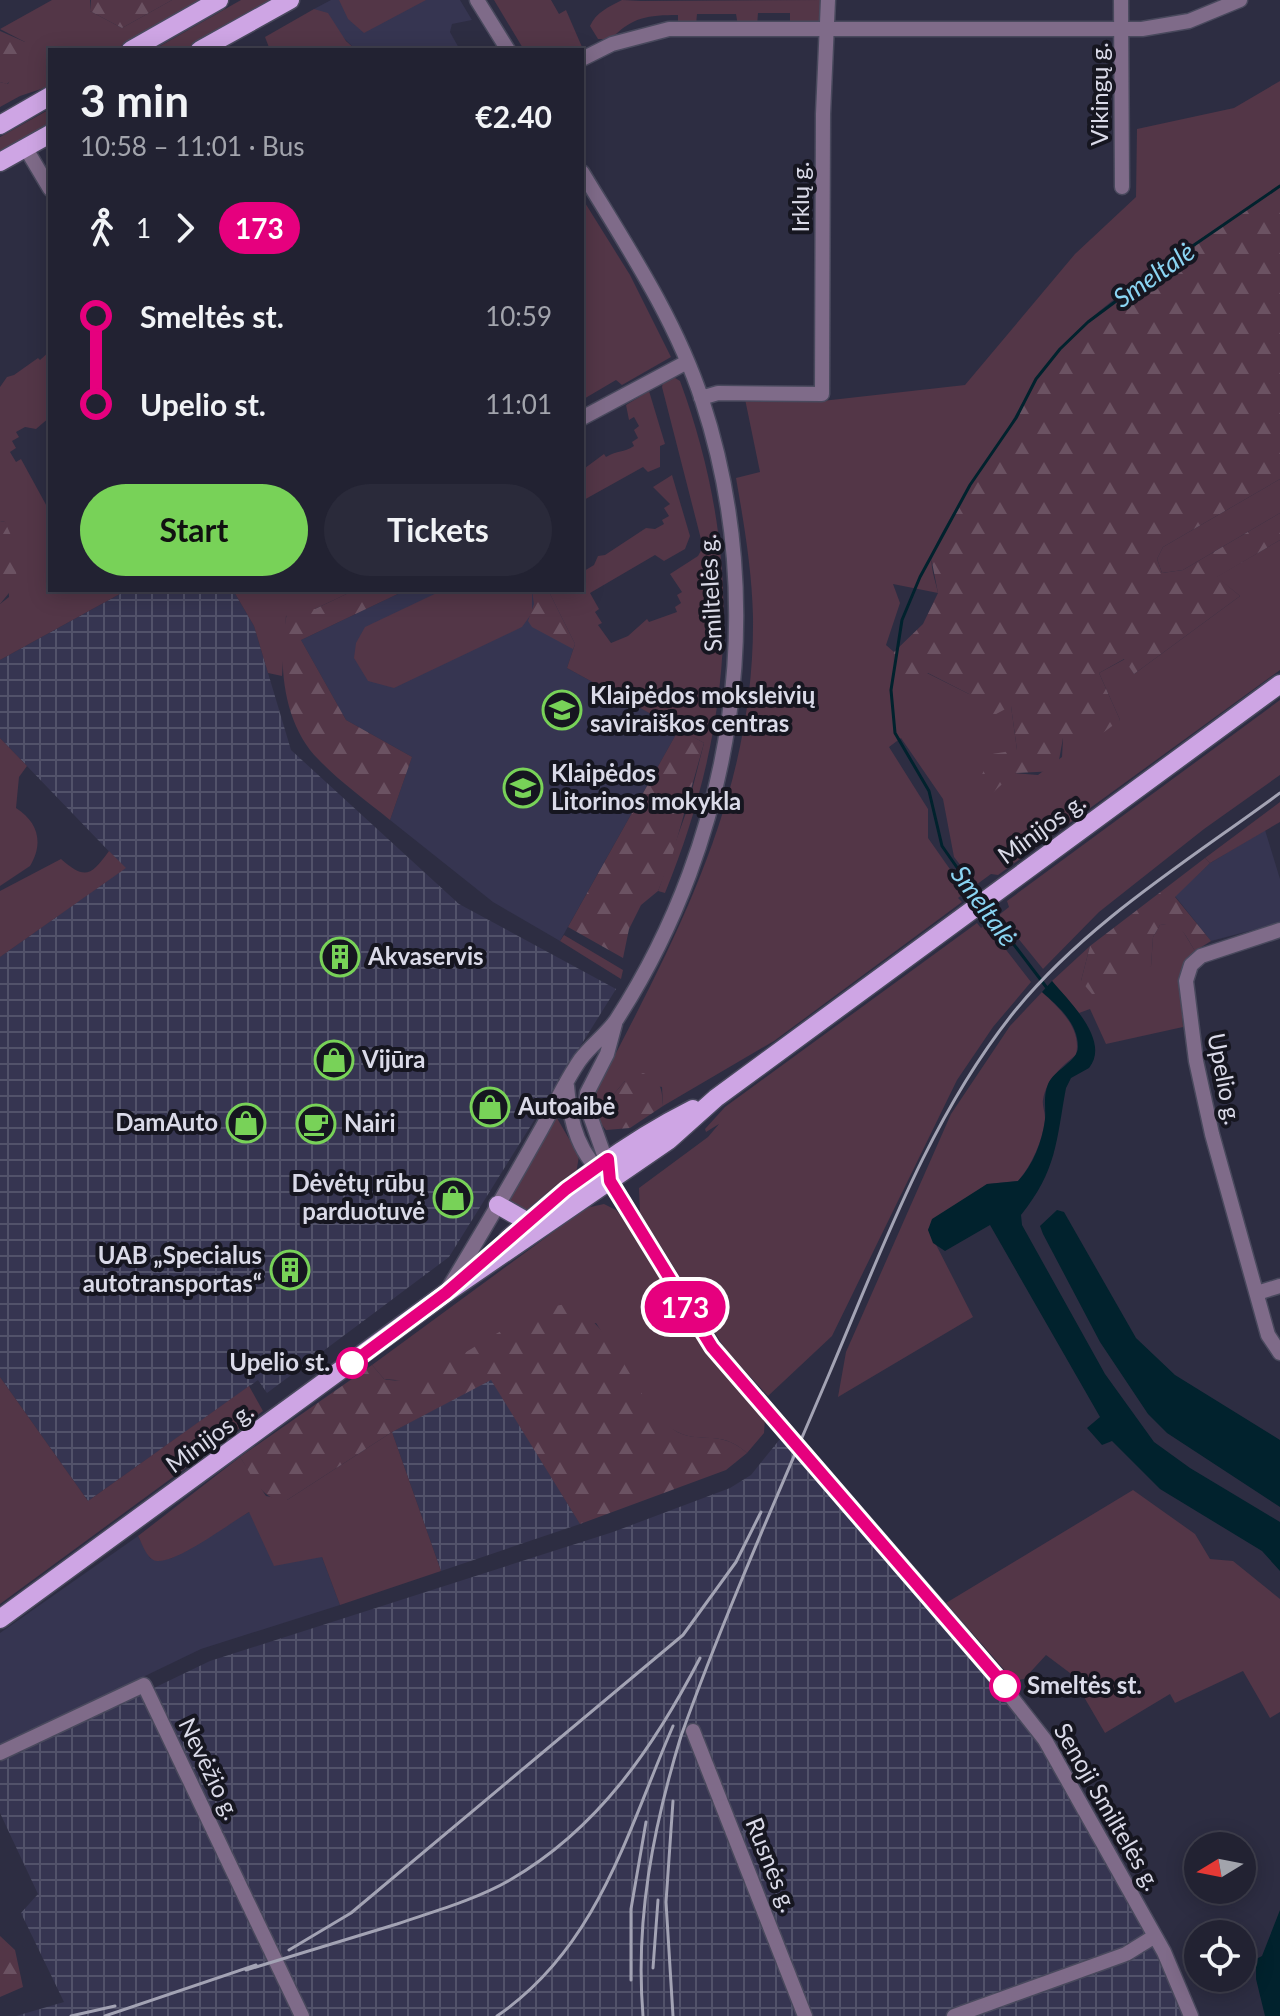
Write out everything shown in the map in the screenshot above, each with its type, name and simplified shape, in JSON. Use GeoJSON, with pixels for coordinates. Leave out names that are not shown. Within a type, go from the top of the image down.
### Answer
{"type":"FeatureCollection","features":[{"type":"Feature","properties":{"kind":"main road"},"geometry":{"type":"LineString","coordinates":[[135,48],[219,0]]}},
{"type":"Feature","properties":{"kind":"main road"},"geometry":{"type":"LineString","coordinates":[[204,48],[290,0]]}},
{"type":"Feature","properties":{"kind":"main road"},"geometry":{"type":"LineString","coordinates":[[0,125],[48,97]]}},
{"type":"Feature","properties":{"kind":"main road"},"geometry":{"type":"LineString","coordinates":[[0,162],[48,135]]}},
{"type":"Feature","properties":{"kind":"main road","name":"Minijos g."},"geometry":{"type":"LineString","coordinates":[[0,1619],[446,1293],[669,1140],[716,1098],[1280,684]]}},
{"type":"Feature","properties":{"kind":"main road","name":"Minijos g."},"geometry":{"type":"LineString","coordinates":[[446,1293],[528,1222],[602,1164],[658,1127],[716,1098]]}},
{"type":"Feature","properties":{"kind":"main road"},"geometry":{"type":"LineString","coordinates":[[498,1205],[528,1222]]}},
{"type":"Feature","properties":{"kind":"street"},"geometry":{"type":"LineString","coordinates":[[477,0],[507,48]]}},
{"type":"Feature","properties":{"kind":"street","name":"Irklų g."},"geometry":{"type":"LineString","coordinates":[[701,398],[718,393],[822,394],[823,114],[828,0]]}},
{"type":"Feature","properties":{"kind":"street","name":"Vikingų g."},"geometry":{"type":"LineString","coordinates":[[1121,0],[1122,187]]}},
{"type":"Feature","properties":{"kind":"street"},"geometry":{"type":"LineString","coordinates":[[584,58],[612,44],[669,29],[828,32],[1121,30],[1179,23],[1240,0]]}},
{"type":"Feature","properties":{"kind":"street"},"geometry":{"type":"LineString","coordinates":[[25,147],[48,186]]}},
{"type":"Feature","properties":{"kind":"street","name":"Smiltelės g."},"geometry":{"type":"LineString","coordinates":[[584,175],[653,291],[701,398],[725,496],[736,582],[737,666],[731,711],[701,840],[667,920],[616,1020]]}},
{"type":"Feature","properties":{"kind":"street"},"geometry":{"type":"LineString","coordinates":[[584,417],[687,362]]}},
{"type":"Feature","properties":{"kind":"street","name":"Upelio g."},"geometry":{"type":"LineString","coordinates":[[1280,930],[1201,956],[1191,965],[1186,981],[1196,1061],[1212,1134],[1268,1335],[1280,1353]]}},
{"type":"Feature","properties":{"kind":"street"},"geometry":{"type":"LineString","coordinates":[[446,1293],[579,1061],[616,1020]]}},
{"type":"Feature","properties":{"kind":"street"},"geometry":{"type":"LineString","coordinates":[[610,1181],[602,1164],[586,1104],[587,1093],[607,1054],[616,1020]]}},
{"type":"Feature","properties":{"kind":"street"},"geometry":{"type":"LineString","coordinates":[[567,1085],[573,1130],[602,1164]]}},
{"type":"Feature","properties":{"kind":"street","name":"Senoji Smiltelės g."},"geometry":{"type":"LineString","coordinates":[[610,1181],[712,1347],[960,1632],[1030,1718],[1055,1756],[1155,1936],[1191,2016]]}},
{"type":"Feature","properties":{"kind":"street"},"geometry":{"type":"LineString","coordinates":[[1257,1293],[1280,1286]]}},
{"type":"Feature","properties":{"kind":"street","name":"Nevėžio g."},"geometry":{"type":"LineString","coordinates":[[0,1753],[144,1685],[302,2016]]}},
{"type":"Feature","properties":{"kind":"street","name":"Rusnės g."},"geometry":{"type":"LineString","coordinates":[[693,1731],[805,2016]]}},
{"type":"Feature","properties":{"kind":"street"},"geometry":{"type":"LineString","coordinates":[[954,2016],[1126,1954],[1155,1936]]}},
{"type":"Feature","properties":{"kind":"shaded area"},"geometry":{"type":"Polygon","coordinates":[[[331,0],[460,0],[472,20],[452,24],[450,32],[459,48],[354,48],[314,9],[331,0]]]}},
{"type":"Feature","properties":{"kind":"shaded area"},"geometry":{"type":"Polygon","coordinates":[[[123,592],[234,592],[254,626],[291,750],[459,904],[616,989],[449,1257],[267,1393],[258,1380],[88,1501],[0,1377],[0,957],[125,868],[0,738],[0,660],[123,592]]]}},
{"type":"Feature","properties":{"kind":"shaded area","name":"Klaipėdos Litorinos mokykla"},"geometry":{"type":"Polygon","coordinates":[[[402,592],[549,592],[575,644],[567,668],[679,729],[560,941],[493,902],[390,820],[412,757],[346,720],[301,640],[402,592]]]}},
{"type":"Feature","properties":{"kind":"shaded area"},"geometry":{"type":"Polygon","coordinates":[[[1265,830],[1280,879],[1280,923],[1211,941],[1175,896],[1210,863],[1265,830]]]}},
{"type":"Feature","properties":{"kind":"shaded area"},"geometry":{"type":"Polygon","coordinates":[[[491,1379],[580,1524],[441,1571],[392,1432],[491,1379]]]}},
{"type":"Feature","properties":{"kind":"shaded area"},"geometry":{"type":"Polygon","coordinates":[[[780,1439],[1023,1715],[1163,1958],[1185,2016],[16,2016],[64,2002],[21,1913],[38,1894],[0,1813],[0,1762],[210,1661],[613,1532],[730,1488],[751,1475],[780,1439]]]}},
{"type":"Feature","properties":{"kind":"shaded area"},"geometry":{"type":"Polygon","coordinates":[[[249,1512],[322,1557],[340,1605],[201,1649],[0,1746],[0,1633],[138,1536],[150,1558],[157,1561],[172,1558],[249,1512]]]}},
{"type":"Feature","properties":{"kind":"green space"},"geometry":{"type":"Polygon","coordinates":[[[52,0],[90,0],[90,11],[122,28],[172,0],[202,0],[118,48],[48,48],[48,87],[0,107],[0,82],[8,84],[25,42],[0,29],[52,0]]]}},
{"type":"Feature","properties":{"kind":"green space"},"geometry":{"type":"Polygon","coordinates":[[[91,0],[172,0],[122,28],[90,11],[91,0]]]}},
{"type":"Feature","properties":{"kind":"green space"},"geometry":{"type":"Polygon","coordinates":[[[241,0],[271,0],[187,48],[157,48],[241,0]]]}},
{"type":"Feature","properties":{"kind":"green space"},"geometry":{"type":"Polygon","coordinates":[[[339,0],[426,0],[364,33],[348,19],[339,0]]]}},
{"type":"Feature","properties":{"kind":"green space"},"geometry":{"type":"Polygon","coordinates":[[[494,0],[551,0],[559,14],[566,10],[582,47],[563,48],[523,48],[494,0]]]}},
{"type":"Feature","properties":{"kind":"green space"},"geometry":{"type":"Polygon","coordinates":[[[622,0],[826,0],[823,26],[790,23],[790,13],[758,13],[757,26],[738,26],[736,14],[697,14],[696,25],[678,25],[678,15],[658,16],[634,22],[611,39],[598,39],[590,26],[593,21],[603,10],[622,0]]]}},
{"type":"Feature","properties":{"kind":"green space"},"geometry":{"type":"Polygon","coordinates":[[[314,9],[328,13],[354,48],[269,48],[265,37],[314,9]]]}},
{"type":"Feature","properties":{"kind":"green space"},"geometry":{"type":"Polygon","coordinates":[[[0,31],[25,42],[31,59],[7,84],[0,82],[0,31]]]}},
{"type":"Feature","properties":{"kind":"green space"},"geometry":{"type":"Polygon","coordinates":[[[1280,81],[1280,186],[1136,283],[1108,304],[1059,350],[1031,388],[940,536],[932,561],[938,593],[893,584],[900,603],[886,645],[894,652],[893,679],[927,673],[969,694],[1011,706],[1017,750],[1014,773],[1038,775],[1062,757],[1063,738],[1120,720],[1099,673],[1125,659],[1134,674],[1240,596],[1216,577],[1280,540],[1280,670],[998,875],[991,874],[976,885],[954,857],[943,799],[901,738],[889,747],[928,809],[928,838],[966,892],[958,898],[962,902],[774,1041],[663,1106],[662,1087],[625,1081],[595,1116],[595,1093],[654,979],[705,864],[725,805],[740,745],[750,682],[753,617],[745,530],[736,478],[760,472],[745,399],[822,401],[965,385],[1075,254],[1136,197],[1137,129],[1234,108],[1280,81]]]}},
{"type":"Feature","properties":{"kind":"green space"},"geometry":{"type":"Polygon","coordinates":[[[48,110],[48,127],[0,154],[0,137],[48,110]]]}},
{"type":"Feature","properties":{"kind":"green space"},"geometry":{"type":"Polygon","coordinates":[[[1280,186],[1280,479],[1163,547],[1157,559],[1162,573],[1183,570],[1280,513],[1280,540],[1217,577],[1240,596],[1134,674],[1124,659],[1099,673],[1120,720],[1091,742],[1063,738],[1057,771],[1014,773],[985,800],[972,795],[992,754],[1017,750],[1011,706],[985,720],[969,694],[928,673],[919,679],[892,679],[894,652],[923,624],[938,593],[931,557],[970,485],[1016,418],[1036,379],[1060,349],[1088,322],[1162,267],[1280,186]]]}},
{"type":"Feature","properties":{"kind":"green space"},"geometry":{"type":"Polygon","coordinates":[[[584,201],[630,275],[671,357],[622,385],[616,380],[584,399],[584,201]]]}},
{"type":"Feature","properties":{"kind":"green space"},"geometry":{"type":"Polygon","coordinates":[[[48,353],[48,419],[36,429],[25,427],[16,432],[19,437],[12,441],[16,448],[10,452],[16,462],[21,459],[48,508],[48,592],[123,592],[0,660],[0,604],[9,597],[5,522],[0,521],[0,387],[7,377],[38,358],[40,360],[48,353]]]}},
{"type":"Feature","properties":{"kind":"green space"},"geometry":{"type":"Polygon","coordinates":[[[672,376],[680,381],[701,447],[715,511],[722,575],[723,639],[718,702],[706,766],[665,893],[658,891],[687,810],[704,743],[567,668],[575,644],[549,592],[584,592],[584,571],[594,565],[598,556],[605,555],[646,528],[655,529],[664,524],[662,520],[669,516],[664,508],[670,504],[653,487],[672,475],[690,536],[685,549],[664,561],[655,555],[590,593],[599,609],[595,612],[602,623],[598,625],[611,643],[628,636],[647,619],[649,622],[677,612],[675,607],[681,603],[677,595],[682,592],[670,574],[698,556],[703,547],[663,382],[672,376]]]}},
{"type":"Feature","properties":{"kind":"green space"},"geometry":{"type":"Polygon","coordinates":[[[649,391],[665,444],[660,446],[660,467],[648,472],[643,467],[584,500],[585,468],[604,454],[606,457],[627,450],[634,446],[632,442],[638,438],[634,430],[639,426],[634,417],[629,420],[626,405],[649,391]]]}},
{"type":"Feature","properties":{"kind":"green space"},"geometry":{"type":"Polygon","coordinates":[[[1280,479],[1280,513],[1183,570],[1162,573],[1157,559],[1163,547],[1280,479]]]}},
{"type":"Feature","properties":{"kind":"green space"},"geometry":{"type":"Polygon","coordinates":[[[0,521],[5,522],[14,542],[17,583],[0,604],[0,521]]]}},
{"type":"Feature","properties":{"kind":"green space"},"geometry":{"type":"Polygon","coordinates":[[[234,592],[351,592],[315,609],[286,616],[282,676],[268,673],[254,626],[234,592]]]}},
{"type":"Feature","properties":{"kind":"green space"},"geometry":{"type":"Polygon","coordinates":[[[351,592],[402,592],[301,640],[346,720],[412,757],[390,820],[319,760],[306,745],[290,708],[283,668],[288,608],[315,609],[351,592]]]}},
{"type":"Feature","properties":{"kind":"green space"},"geometry":{"type":"Polygon","coordinates":[[[439,592],[532,592],[532,613],[522,627],[394,688],[368,681],[354,658],[356,643],[365,627],[439,592]]]}},
{"type":"Feature","properties":{"kind":"green space"},"geometry":{"type":"Polygon","coordinates":[[[532,592],[549,592],[575,644],[573,649],[532,627],[528,621],[534,604],[532,592]]]}},
{"type":"Feature","properties":{"kind":"green space"},"geometry":{"type":"Polygon","coordinates":[[[1280,700],[1280,775],[1204,829],[1099,912],[1043,969],[999,915],[1009,907],[1007,901],[1280,700]]]}},
{"type":"Feature","properties":{"kind":"green space"},"geometry":{"type":"Polygon","coordinates":[[[679,729],[704,743],[673,853],[658,891],[641,905],[629,929],[623,958],[568,927],[679,729]]]}},
{"type":"Feature","properties":{"kind":"green space"},"geometry":{"type":"Polygon","coordinates":[[[0,738],[27,766],[19,777],[16,808],[34,826],[38,841],[30,866],[0,886],[0,738]]]}},
{"type":"Feature","properties":{"kind":"green space"},"geometry":{"type":"Polygon","coordinates":[[[1280,802],[1280,822],[1210,863],[1205,858],[1280,802]]]}},
{"type":"Feature","properties":{"kind":"green space"},"geometry":{"type":"Polygon","coordinates":[[[109,851],[126,868],[0,957],[0,891],[61,859],[76,870],[87,872],[97,866],[109,851]]]}},
{"type":"Feature","properties":{"kind":"green space"},"geometry":{"type":"Polygon","coordinates":[[[1205,858],[1210,863],[1175,897],[1211,941],[1195,951],[1178,927],[1160,925],[1153,937],[1151,966],[1097,1000],[1081,981],[1090,946],[1205,858]]]}},
{"type":"Feature","properties":{"kind":"green space"},"geometry":{"type":"Polygon","coordinates":[[[977,923],[981,928],[986,924],[1031,982],[993,1027],[957,1080],[832,1336],[768,1396],[725,1349],[640,1213],[639,1188],[708,1137],[719,1124],[706,1132],[705,1129],[725,1107],[977,923]]]}},
{"type":"Feature","properties":{"kind":"green space"},"geometry":{"type":"Polygon","coordinates":[[[1172,923],[1181,928],[1195,951],[1183,978],[1183,1027],[1106,1044],[1090,1009],[1079,1013],[1052,981],[1090,946],[1081,981],[1151,966],[1153,937],[1160,925],[1172,923]]]}},
{"type":"Feature","properties":{"kind":"green space"},"geometry":{"type":"Polygon","coordinates":[[[564,935],[623,970],[621,979],[560,941],[564,935]]]}},
{"type":"Feature","properties":{"kind":"green space"},"geometry":{"type":"Polygon","coordinates":[[[1042,992],[1068,1020],[1077,1045],[1076,1055],[1047,1086],[1043,1102],[1044,1126],[1032,1160],[1018,1181],[987,1184],[928,1229],[973,1317],[838,1397],[846,1352],[951,1114],[1010,1026],[1042,992]]]}},
{"type":"Feature","properties":{"kind":"green space"},"geometry":{"type":"Polygon","coordinates":[[[643,1073],[659,1085],[663,1106],[630,1128],[606,1130],[595,1116],[625,1081],[643,1073]]]}},
{"type":"Feature","properties":{"kind":"green space"},"geometry":{"type":"Polygon","coordinates":[[[554,1113],[579,1156],[576,1174],[527,1210],[519,1212],[504,1205],[554,1113]]]}},
{"type":"Feature","properties":{"kind":"green space"},"geometry":{"type":"Polygon","coordinates":[[[604,1204],[616,1210],[625,1220],[706,1351],[765,1419],[764,1433],[747,1453],[727,1441],[692,1437],[672,1429],[652,1410],[596,1323],[407,1381],[384,1379],[372,1365],[586,1208],[604,1204]]]}},
{"type":"Feature","properties":{"kind":"green space"},"geometry":{"type":"Polygon","coordinates":[[[566,1304],[598,1326],[654,1411],[668,1425],[687,1436],[725,1440],[747,1453],[726,1470],[580,1524],[491,1380],[392,1432],[287,1500],[278,1500],[264,1492],[240,1457],[372,1365],[384,1379],[403,1380],[424,1374],[520,1321],[566,1304]]]}},
{"type":"Feature","properties":{"kind":"green space"},"geometry":{"type":"Polygon","coordinates":[[[0,1377],[88,1501],[249,1386],[263,1411],[0,1604],[0,1377]]]}},
{"type":"Feature","properties":{"kind":"green space"},"geometry":{"type":"Polygon","coordinates":[[[392,1432],[441,1571],[340,1605],[322,1557],[274,1566],[249,1512],[190,1549],[166,1560],[150,1558],[138,1536],[240,1457],[266,1496],[287,1500],[392,1432]]]}},
{"type":"Feature","properties":{"kind":"green space"},"geometry":{"type":"Polygon","coordinates":[[[1133,1490],[1195,1534],[1210,1559],[1233,1561],[1280,1599],[1280,1712],[1270,1718],[1243,1671],[1175,1703],[1170,1694],[1105,1733],[1070,1673],[1046,1655],[1024,1679],[1014,1681],[946,1603],[1133,1490]]]}},
{"type":"Feature","properties":{"kind":"green space"},"geometry":{"type":"Polygon","coordinates":[[[0,1936],[15,1950],[23,1987],[0,1997],[0,1936]]]}},
{"type":"Feature","properties":{"kind":"water"},"geometry":{"type":"Polygon","coordinates":[[[1052,981],[1085,1022],[1095,1046],[1094,1057],[1089,1068],[1071,1078],[1066,1088],[1053,1155],[1042,1184],[1021,1215],[1022,1225],[1105,1374],[1154,1442],[1190,1468],[1280,1522],[1280,1571],[1262,1551],[1160,1489],[1112,1441],[1102,1445],[1087,1428],[1100,1417],[990,1225],[945,1251],[933,1243],[928,1230],[932,1219],[987,1184],[1018,1181],[1036,1153],[1044,1128],[1048,1084],[1074,1057],[1078,1047],[1071,1023],[1042,992],[1052,981]]]}},
{"type":"Feature","properties":{"kind":"water"},"geometry":{"type":"Polygon","coordinates":[[[1057,1210],[1064,1212],[1136,1338],[1175,1375],[1280,1440],[1280,1507],[1167,1433],[1148,1414],[1100,1342],[1043,1234],[1040,1226],[1057,1210]]]}},
{"type":"Feature","properties":{"kind":"water"},"geometry":{"type":"Polygon","coordinates":[[[1280,1910],[1280,2016],[1265,2016],[1256,1979],[1256,1959],[1262,1956],[1280,1910]]]}},
{"type":"Feature","properties":{"kind":"waterway","name":"Smeltalė"},"geometry":{"type":"LineString","coordinates":[[979,899],[942,846],[929,791],[895,733],[891,690],[902,620],[920,577],[970,485],[1016,418],[1036,379],[1060,349],[1088,322],[1162,267],[1280,186]]}},
{"type":"Feature","properties":{"kind":"waterway","name":"Smeltalė"},"geometry":{"type":"LineString","coordinates":[[986,908],[1047,988]]}},
{"type":"Feature","properties":{"kind":"railway"},"geometry":{"type":"LineString","coordinates":[[643,2016],[642,1945],[648,1874],[662,1805],[681,1736],[753,1553],[889,1232],[933,1140],[984,1053],[1042,980],[1140,894],[1280,793]]}},
{"type":"Feature","properties":{"kind":"railway"},"geometry":{"type":"LineString","coordinates":[[289,1950],[351,1913],[683,1635],[736,1562],[761,1512]]}},
{"type":"Feature","properties":{"kind":"railway"},"geometry":{"type":"LineString","coordinates":[[246,1970],[455,1905],[497,1887],[542,1859],[597,1811],[621,1783],[663,1723],[700,1658]]}},
{"type":"Feature","properties":{"kind":"railway"},"geometry":{"type":"LineString","coordinates":[[497,2016],[532,1988],[561,1956],[585,1922],[624,1846],[673,1726]]}},
{"type":"Feature","properties":{"kind":"railway"},"geometry":{"type":"LineString","coordinates":[[673,1801],[666,1902],[673,2016]]}},
{"type":"Feature","properties":{"kind":"railway"},"geometry":{"type":"LineString","coordinates":[[631,1980],[631,1909],[646,1822]]}},
{"type":"Feature","properties":{"kind":"railway"},"geometry":{"type":"LineString","coordinates":[[653,1968],[658,1900]]}},
{"type":"Feature","properties":{"kind":"railway"},"geometry":{"type":"LineString","coordinates":[[105,2016],[256,1965]]}},
{"type":"Feature","properties":{"kind":"railway"},"geometry":{"type":"LineString","coordinates":[[71,2016],[115,2006]]}},
{"type":"Feature","properties":{"kind":"bus line","name":"173"},"geometry":{"type":"LineString","coordinates":[[352,1363],[446,1293],[566,1189],[608,1159],[610,1181],[672,1287],[712,1347],[1005,1686]]}},
{"type":"Feature","properties":{"kind":"place","name":"Klaipėdos moksleivių saviraiškos centras"},"geometry":{"type":"Point","coordinates":[562,710]}},
{"type":"Feature","properties":{"kind":"place","name":"Klaipėdos Litorinos mokykla"},"geometry":{"type":"Point","coordinates":[523,788]}},
{"type":"Feature","properties":{"kind":"place","name":"Akvaservis"},"geometry":{"type":"Point","coordinates":[340,957]}},
{"type":"Feature","properties":{"kind":"place","name":"Vijūra"},"geometry":{"type":"Point","coordinates":[334,1060]}},
{"type":"Feature","properties":{"kind":"place","name":"Autoaibė"},"geometry":{"type":"Point","coordinates":[490,1107]}},
{"type":"Feature","properties":{"kind":"place","name":"DamAuto"},"geometry":{"type":"Point","coordinates":[246,1123]}},
{"type":"Feature","properties":{"kind":"place","name":"Nairi"},"geometry":{"type":"Point","coordinates":[316,1124]}},
{"type":"Feature","properties":{"kind":"place","name":"Dėvėtų rūbų parduotuvė"},"geometry":{"type":"Point","coordinates":[453,1198]}},
{"type":"Feature","properties":{"kind":"place","name":"UAB „Specialus autotransportas“"},"geometry":{"type":"Point","coordinates":[290,1270]}},
{"type":"Feature","properties":{"kind":"place","name":"Upelio st."},"geometry":{"type":"Point","coordinates":[352,1363]}},
{"type":"Feature","properties":{"kind":"place","name":"Smeltės st."},"geometry":{"type":"Point","coordinates":[1005,1686]}}]}
